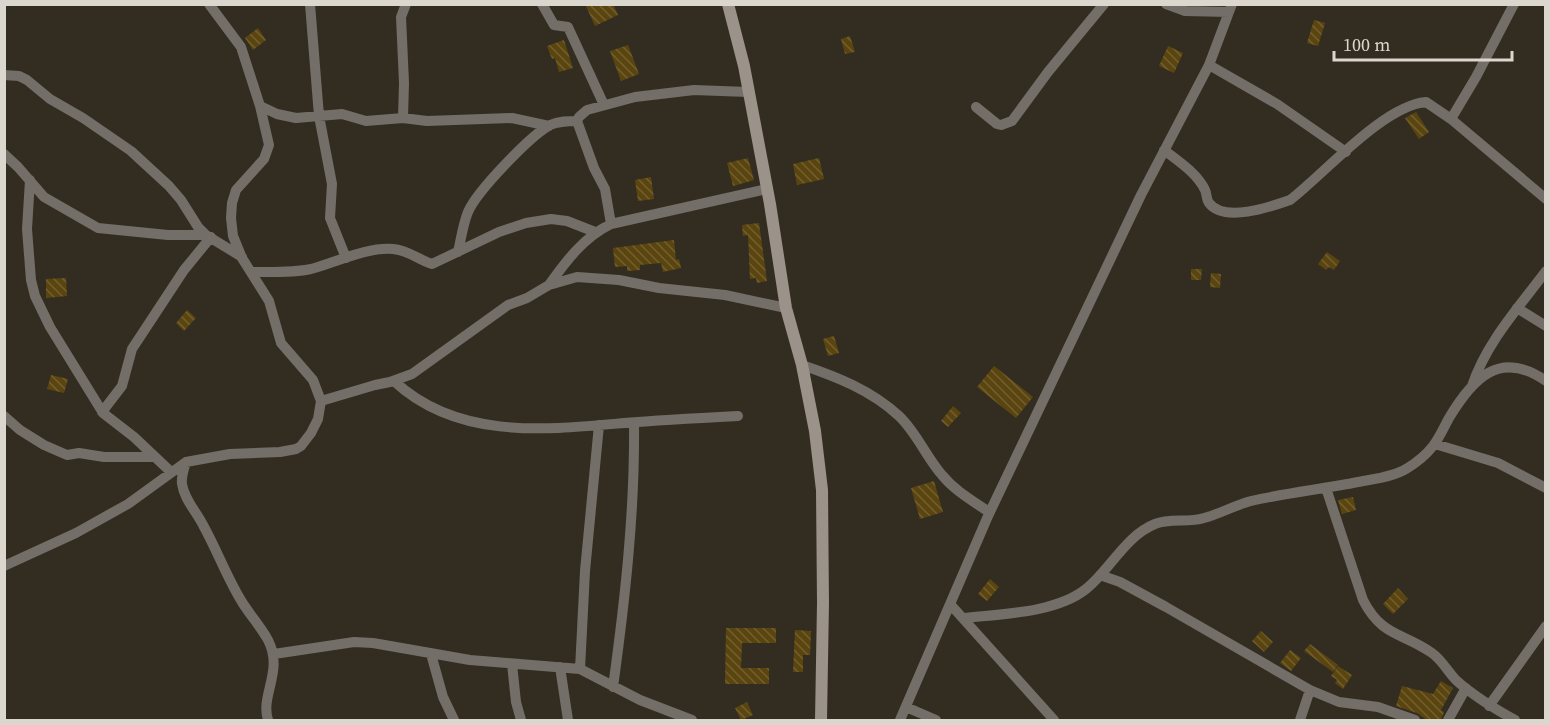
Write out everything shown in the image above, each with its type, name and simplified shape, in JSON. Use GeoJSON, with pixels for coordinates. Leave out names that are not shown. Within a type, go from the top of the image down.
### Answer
{"type":"FeatureCollection","features":[{"type":"Feature","properties":{"kind":"street"},"geometry":{"type":"LineString","coordinates":[[4,566],[76,533],[128,504],[186,462],[230,454],[296,449],[311,433],[318,419],[321,401],[313,380],[281,343],[269,301],[242,258],[233,236],[231,218],[236,190],[264,159],[269,145],[260,106],[241,47],[209,4]]}},
{"type":"Feature","properties":{"kind":"street"},"geometry":{"type":"LineString","coordinates":[[310,4],[319,116],[331,172],[330,218],[346,258]]}},
{"type":"Feature","properties":{"kind":"street"},"geometry":{"type":"LineString","coordinates":[[403,118],[401,17],[406,4]]}},
{"type":"Feature","properties":{"kind":"street"},"geometry":{"type":"LineString","coordinates":[[542,4],[554,25],[568,27],[604,105]]}},
{"type":"Feature","properties":{"kind":"street"},"geometry":{"type":"LineString","coordinates":[[728,4],[767,189],[786,308],[802,365],[815,431],[822,490],[821,720]]}},
{"type":"Feature","properties":{"kind":"street"},"geometry":{"type":"LineString","coordinates":[[900,720],[989,512],[1164,150],[1209,65],[1231,8],[1185,11],[1166,4]]}},
{"type":"Feature","properties":{"kind":"street"},"geometry":{"type":"LineString","coordinates":[[1451,119],[1514,4]]}},
{"type":"Feature","properties":{"kind":"street"},"geometry":{"type":"LineString","coordinates":[[976,107],[997,124],[1012,121],[1103,5]]}},
{"type":"Feature","properties":{"kind":"street"},"geometry":{"type":"LineString","coordinates":[[1209,65],[1277,104],[1346,152]]}},
{"type":"Feature","properties":{"kind":"street"},"geometry":{"type":"LineString","coordinates":[[4,75],[19,76],[27,80],[50,99],[91,123],[131,151],[169,186],[198,227],[242,258]]}},
{"type":"Feature","properties":{"kind":"street"},"geometry":{"type":"LineString","coordinates":[[577,121],[587,110],[635,97],[694,90],[748,92]]}},
{"type":"Feature","properties":{"kind":"street"},"geometry":{"type":"LineString","coordinates":[[1164,150],[1192,174],[1205,190],[1208,202],[1224,212],[1232,213],[1290,200],[1391,116],[1410,105],[1426,102],[1451,119],[1545,199]]}},
{"type":"Feature","properties":{"kind":"street"},"geometry":{"type":"LineString","coordinates":[[260,106],[287,117],[342,114],[366,121],[403,118],[427,121],[513,118],[549,126]]}},
{"type":"Feature","properties":{"kind":"street"},"geometry":{"type":"LineString","coordinates":[[458,252],[468,213],[474,202],[515,154],[549,126],[565,121],[577,121]]}},
{"type":"Feature","properties":{"kind":"street"},"geometry":{"type":"LineString","coordinates":[[577,121],[594,168],[605,189],[611,224]]}},
{"type":"Feature","properties":{"kind":"street"},"geometry":{"type":"LineString","coordinates":[[4,154],[44,196],[98,228],[168,236],[208,236]]}},
{"type":"Feature","properties":{"kind":"street"},"geometry":{"type":"LineString","coordinates":[[30,180],[27,229],[32,286],[60,346],[102,411],[171,472]]}},
{"type":"Feature","properties":{"kind":"street"},"geometry":{"type":"LineString","coordinates":[[549,285],[595,232],[611,224],[767,189]]}},
{"type":"Feature","properties":{"kind":"street"},"geometry":{"type":"LineString","coordinates":[[251,272],[294,272],[375,251],[393,249],[407,252],[432,264],[500,232],[526,223],[551,219],[567,221],[595,232]]}},
{"type":"Feature","properties":{"kind":"street"},"geometry":{"type":"LineString","coordinates":[[102,411],[122,386],[132,349],[208,236]]}},
{"type":"Feature","properties":{"kind":"street"},"geometry":{"type":"LineString","coordinates":[[1472,386],[1477,371],[1490,348],[1545,272]]}},
{"type":"Feature","properties":{"kind":"street"},"geometry":{"type":"LineString","coordinates":[[321,401],[412,374],[508,305],[527,298],[549,285],[577,277],[725,295],[786,308]]}},
{"type":"Feature","properties":{"kind":"street"},"geometry":{"type":"LineString","coordinates":[[1517,308],[1545,326]]}},
{"type":"Feature","properties":{"kind":"street"},"geometry":{"type":"LineString","coordinates":[[802,365],[829,374],[876,397],[901,417],[920,440],[941,474],[955,488],[989,512]]}},
{"type":"Feature","properties":{"kind":"street"},"geometry":{"type":"LineString","coordinates":[[964,618],[1020,612],[1058,604],[1086,590],[1137,535],[1155,524],[1204,518],[1250,502],[1377,479],[1404,471],[1424,456],[1435,444],[1449,418],[1472,386],[1499,367],[1527,369],[1545,381]]}},
{"type":"Feature","properties":{"kind":"street"},"geometry":{"type":"LineString","coordinates":[[394,381],[418,400],[458,418],[528,430],[738,416]]}},
{"type":"Feature","properties":{"kind":"street"},"geometry":{"type":"LineString","coordinates":[[4,416],[28,435],[67,454],[154,457]]}},
{"type":"Feature","properties":{"kind":"street"},"geometry":{"type":"LineString","coordinates":[[614,687],[635,469],[634,423]]}},
{"type":"Feature","properties":{"kind":"street"},"geometry":{"type":"LineString","coordinates":[[580,669],[585,571],[599,425]]}},
{"type":"Feature","properties":{"kind":"street"},"geometry":{"type":"LineString","coordinates":[[1435,444],[1498,463],[1545,488]]}},
{"type":"Feature","properties":{"kind":"street"},"geometry":{"type":"LineString","coordinates":[[186,462],[182,475],[186,496],[202,522],[233,586],[267,638],[274,654],[273,677],[266,712],[268,720]]}},
{"type":"Feature","properties":{"kind":"street"},"geometry":{"type":"LineString","coordinates":[[1326,488],[1363,600],[1371,615],[1382,627],[1433,654],[1466,688],[1489,706],[1515,720]]}},
{"type":"Feature","properties":{"kind":"street"},"geometry":{"type":"LineString","coordinates":[[1100,575],[1120,582],[1166,607],[1310,690],[1339,702],[1378,707],[1415,720]]}},
{"type":"Feature","properties":{"kind":"street"},"geometry":{"type":"LineString","coordinates":[[950,604],[1054,720]]}},
{"type":"Feature","properties":{"kind":"street"},"geometry":{"type":"LineString","coordinates":[[1489,706],[1545,626]]}},
{"type":"Feature","properties":{"kind":"street"},"geometry":{"type":"LineString","coordinates":[[274,654],[354,642],[373,642],[430,654],[580,669],[660,708],[692,720]]}},
{"type":"Feature","properties":{"kind":"street"},"geometry":{"type":"LineString","coordinates":[[430,654],[443,697],[454,720]]}},
{"type":"Feature","properties":{"kind":"street"},"geometry":{"type":"LineString","coordinates":[[512,664],[516,702],[521,720]]}},
{"type":"Feature","properties":{"kind":"street"},"geometry":{"type":"LineString","coordinates":[[560,667],[568,720]]}},
{"type":"Feature","properties":{"kind":"street"},"geometry":{"type":"LineString","coordinates":[[1448,720],[1466,688]]}},
{"type":"Feature","properties":{"kind":"street"},"geometry":{"type":"LineString","coordinates":[[1300,720],[1310,690]]}},
{"type":"Feature","properties":{"kind":"street"},"geometry":{"type":"LineString","coordinates":[[906,707],[936,720]]}},
{"type":"Feature","properties":{"kind":"building"},"geometry":{"type":"Polygon","coordinates":[[[585,4],[613,4],[618,15],[595,26],[585,4]]]}},
{"type":"Feature","properties":{"kind":"building"},"geometry":{"type":"Polygon","coordinates":[[[1314,20],[1325,23],[1318,46],[1307,43],[1314,20]]]}},
{"type":"Feature","properties":{"kind":"building"},"geometry":{"type":"Polygon","coordinates":[[[258,28],[266,40],[253,50],[245,38],[258,28]]]}},
{"type":"Feature","properties":{"kind":"building"},"geometry":{"type":"Polygon","coordinates":[[[850,36],[855,52],[845,54],[841,39],[850,36]]]}},
{"type":"Feature","properties":{"kind":"building"},"geometry":{"type":"Polygon","coordinates":[[[564,40],[573,68],[559,72],[555,58],[552,59],[547,46],[564,40]]]}},
{"type":"Feature","properties":{"kind":"building"},"geometry":{"type":"Polygon","coordinates":[[[628,45],[639,74],[621,81],[610,51],[628,45]]]}},
{"type":"Feature","properties":{"kind":"building"},"geometry":{"type":"Polygon","coordinates":[[[1168,46],[1183,53],[1174,73],[1159,66],[1168,46]]]}},
{"type":"Feature","properties":{"kind":"building"},"geometry":{"type":"Polygon","coordinates":[[[1416,112],[1429,132],[1419,139],[1405,118],[1416,112]]]}},
{"type":"Feature","properties":{"kind":"building"},"geometry":{"type":"Polygon","coordinates":[[[748,158],[754,180],[733,186],[727,163],[748,158]]]}},
{"type":"Feature","properties":{"kind":"building"},"geometry":{"type":"Polygon","coordinates":[[[819,158],[824,179],[797,185],[793,164],[819,158]]]}},
{"type":"Feature","properties":{"kind":"building"},"geometry":{"type":"Polygon","coordinates":[[[651,177],[654,199],[638,201],[635,180],[651,177]]]}},
{"type":"Feature","properties":{"kind":"building"},"geometry":{"type":"Polygon","coordinates":[[[759,223],[767,281],[757,283],[756,278],[750,279],[748,235],[743,236],[742,225],[759,223]]]}},
{"type":"Feature","properties":{"kind":"building"},"geometry":{"type":"Polygon","coordinates":[[[674,240],[676,260],[679,259],[681,268],[663,272],[661,263],[640,265],[640,270],[627,271],[627,266],[615,267],[613,248],[674,240]]]}},
{"type":"Feature","properties":{"kind":"building"},"geometry":{"type":"Polygon","coordinates":[[[1327,252],[1340,261],[1334,270],[1329,267],[1326,270],[1318,264],[1327,252]]]}},
{"type":"Feature","properties":{"kind":"building"},"geometry":{"type":"Polygon","coordinates":[[[1191,269],[1202,269],[1201,280],[1191,280],[1191,269]]]}},
{"type":"Feature","properties":{"kind":"building"},"geometry":{"type":"Polygon","coordinates":[[[1211,273],[1221,274],[1220,288],[1210,287],[1211,273]]]}},
{"type":"Feature","properties":{"kind":"building"},"geometry":{"type":"Polygon","coordinates":[[[66,278],[67,296],[46,298],[46,279],[66,278]]]}},
{"type":"Feature","properties":{"kind":"building"},"geometry":{"type":"Polygon","coordinates":[[[187,310],[196,318],[184,331],[176,323],[187,310]]]}},
{"type":"Feature","properties":{"kind":"building"},"geometry":{"type":"Polygon","coordinates":[[[834,336],[839,353],[828,356],[823,339],[834,336]]]}},
{"type":"Feature","properties":{"kind":"building"},"geometry":{"type":"Polygon","coordinates":[[[994,366],[1033,397],[1016,418],[977,387],[994,366]]]}},
{"type":"Feature","properties":{"kind":"building"},"geometry":{"type":"Polygon","coordinates":[[[51,375],[68,379],[64,393],[47,389],[51,375]]]}},
{"type":"Feature","properties":{"kind":"building"},"geometry":{"type":"Polygon","coordinates":[[[953,406],[961,413],[948,427],[941,421],[953,406]]]}},
{"type":"Feature","properties":{"kind":"building"},"geometry":{"type":"Polygon","coordinates":[[[934,481],[943,512],[920,519],[911,488],[934,481]]]}},
{"type":"Feature","properties":{"kind":"building"},"geometry":{"type":"Polygon","coordinates":[[[1353,497],[1356,510],[1342,514],[1338,500],[1353,497]]]}},
{"type":"Feature","properties":{"kind":"building"},"geometry":{"type":"Polygon","coordinates":[[[990,579],[999,587],[987,601],[978,594],[990,579]]]}},
{"type":"Feature","properties":{"kind":"building"},"geometry":{"type":"Polygon","coordinates":[[[1398,588],[1408,599],[1393,614],[1383,604],[1398,588]]]}},
{"type":"Feature","properties":{"kind":"building"},"geometry":{"type":"Polygon","coordinates":[[[726,628],[776,628],[776,643],[742,643],[741,668],[769,668],[769,684],[725,684],[726,628]]]}},
{"type":"Feature","properties":{"kind":"building"},"geometry":{"type":"Polygon","coordinates":[[[795,630],[811,631],[810,655],[803,655],[803,672],[793,672],[795,630]]]}},
{"type":"Feature","properties":{"kind":"building"},"geometry":{"type":"Polygon","coordinates":[[[1261,631],[1273,642],[1264,652],[1252,641],[1261,631]]]}},
{"type":"Feature","properties":{"kind":"building"},"geometry":{"type":"Polygon","coordinates":[[[1310,644],[1338,665],[1333,672],[1304,651],[1310,644]]]}},
{"type":"Feature","properties":{"kind":"building"},"geometry":{"type":"Polygon","coordinates":[[[1290,650],[1301,658],[1291,671],[1280,663],[1290,650]]]}},
{"type":"Feature","properties":{"kind":"building"},"geometry":{"type":"Polygon","coordinates":[[[1338,666],[1352,675],[1343,689],[1335,683],[1337,680],[1331,676],[1338,666]]]}},
{"type":"Feature","properties":{"kind":"building"},"geometry":{"type":"Polygon","coordinates":[[[1441,681],[1453,688],[1441,710],[1444,712],[1441,720],[1427,720],[1417,713],[1396,706],[1402,686],[1433,694],[1441,681]]]}},
{"type":"Feature","properties":{"kind":"building"},"geometry":{"type":"Polygon","coordinates":[[[747,702],[753,715],[741,720],[735,708],[747,702]]]}}]}
